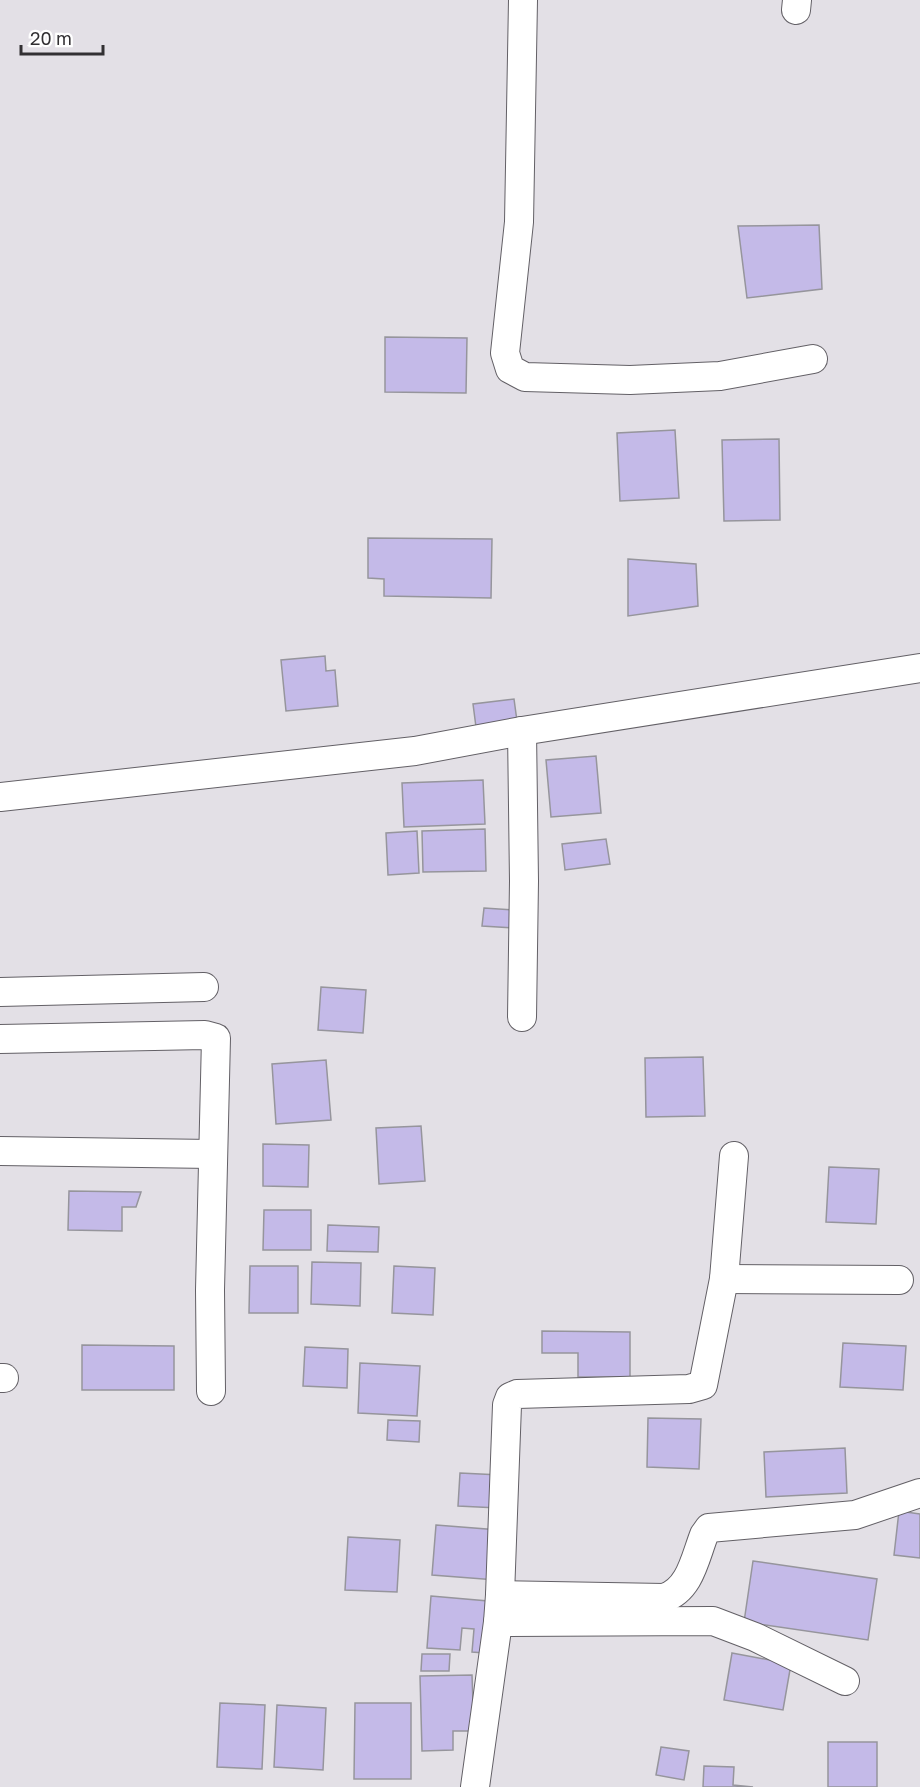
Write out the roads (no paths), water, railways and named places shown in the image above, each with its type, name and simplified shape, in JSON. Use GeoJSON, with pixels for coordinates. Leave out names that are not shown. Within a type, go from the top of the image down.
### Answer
{"type":"FeatureCollection","features":[{"type":"Feature","properties":{"kind":"street"},"geometry":{"type":"LineString","coordinates":[[523,0],[519,222],[506,353],[510,369],[525,377],[630,380],[720,376],[813,359]]}},
{"type":"Feature","properties":{"kind":"street"},"geometry":{"type":"LineString","coordinates":[[0,797],[344,761],[920,668]]}},
{"type":"Feature","properties":{"kind":"street"},"geometry":{"type":"LineString","coordinates":[[522,731],[524,881],[522,1017]]}},
{"type":"Feature","properties":{"kind":"street"},"geometry":{"type":"LineString","coordinates":[[0,992],[204,987]]}},
{"type":"Feature","properties":{"kind":"street"},"geometry":{"type":"LineString","coordinates":[[0,1039],[205,1035],[216,1038],[212,1154],[211,1391]]}},
{"type":"Feature","properties":{"kind":"street"},"geometry":{"type":"LineString","coordinates":[[0,1151],[212,1154]]}},
{"type":"Feature","properties":{"kind":"street"},"geometry":{"type":"LineString","coordinates":[[475,1787],[499,1609],[507,1405],[510,1397],[517,1394],[689,1389],[703,1385],[724,1279],[734,1156]]}},
{"type":"Feature","properties":{"kind":"street"},"geometry":{"type":"LineString","coordinates":[[724,1279],[899,1280]]}},
{"type":"Feature","properties":{"kind":"street"},"geometry":{"type":"LineString","coordinates":[[499,1609],[672,1596],[686,1582],[704,1535],[709,1528],[718,1525],[855,1515],[920,1493]]}},
{"type":"Feature","properties":{"kind":"street"},"geometry":{"type":"LineString","coordinates":[[499,1609],[713,1621],[755,1637],[845,1681]]}}]}
